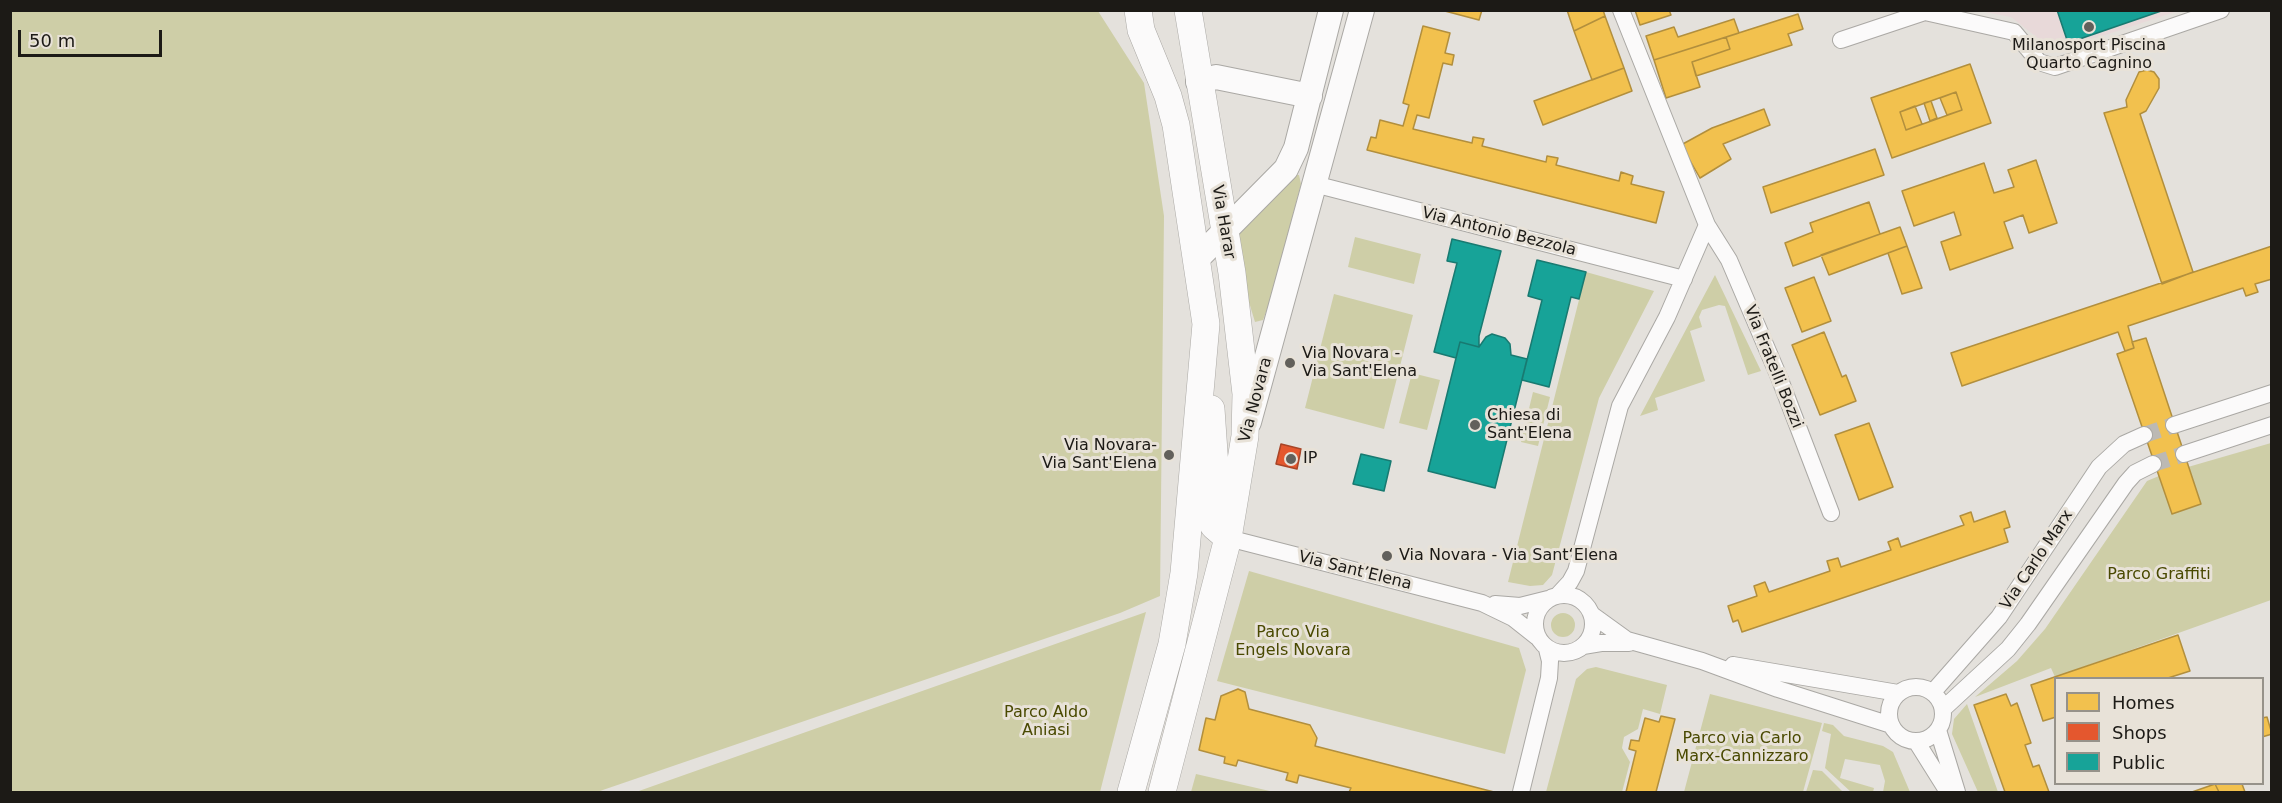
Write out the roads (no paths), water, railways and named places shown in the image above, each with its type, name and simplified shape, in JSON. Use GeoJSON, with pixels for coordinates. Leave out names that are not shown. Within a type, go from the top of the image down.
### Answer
{"type":"FeatureCollection","features":[{"type":"Feature","properties":{"kind":"main road","name":"Via Harar"},"geometry":{"type":"LineString","coordinates":[[1138,10],[1141,30],[1168,96],[1176,125],[1197,259]]}},
{"type":"Feature","properties":{"kind":"main road","name":"Via Harar"},"geometry":{"type":"LineString","coordinates":[[1188,10],[1198,82],[1225,230],[1243,366],[1245,436]]}},
{"type":"Feature","properties":{"kind":"main road"},"geometry":{"type":"LineString","coordinates":[[1184,573],[1206,553],[1228,538],[1214,526],[1215,467],[1206,324],[1197,259]]}},
{"type":"Feature","properties":{"kind":"main road"},"geometry":{"type":"LineString","coordinates":[[1131,792],[1172,644],[1184,573],[1206,324]]}},
{"type":"Feature","properties":{"kind":"main road","name":"Via Novara"},"geometry":{"type":"LineString","coordinates":[[1162,792],[1228,538],[1245,436]]}},
{"type":"Feature","properties":{"kind":"street"},"geometry":{"type":"LineString","coordinates":[[1197,259],[1286,169],[1310,96],[1331,10]]}},
{"type":"Feature","properties":{"kind":"street","name":"Via Novara"},"geometry":{"type":"LineString","coordinates":[[1245,436],[1362,10]]}},
{"type":"Feature","properties":{"kind":"street","name":"Via Fratelli Bozzi"},"geometry":{"type":"LineString","coordinates":[[1621,10],[1707,225],[1730,260],[1779,377],[1831,513]]}},
{"type":"Feature","properties":{"kind":"street"},"geometry":{"type":"LineString","coordinates":[[1841,40],[1925,12],[2014,32],[2039,62],[2055,67],[2221,10]]}},
{"type":"Feature","properties":{"kind":"street"},"geometry":{"type":"LineString","coordinates":[[1198,82],[1216,77],[1310,96]]}},
{"type":"Feature","properties":{"kind":"street"},"geometry":{"type":"LineString","coordinates":[[1292,156],[1314,183]]}},
{"type":"Feature","properties":{"kind":"street","name":"Via Antonio Bezzola"},"geometry":{"type":"LineString","coordinates":[[1314,183],[1684,279]]}},
{"type":"Feature","properties":{"kind":"street"},"geometry":{"type":"LineString","coordinates":[[1521,792],[1550,678],[1550,661],[1534,624],[1536,614],[1570,582],[1576,571],[1620,406],[1667,317],[1707,225]]}},
{"type":"Feature","properties":{"kind":"street"},"geometry":{"type":"LineString","coordinates":[[2174,425],[2271,393]]}},
{"type":"Feature","properties":{"kind":"street"},"geometry":{"type":"LineString","coordinates":[[2184,454],[2271,424]]}},
{"type":"Feature","properties":{"kind":"street","name":"Via Carlo Marx"},"geometry":{"type":"LineString","coordinates":[[1933,692],[1999,617],[2099,467],[2124,444],[2144,435]]}},
{"type":"Feature","properties":{"kind":"street","name":"Via Carlo Marx"},"geometry":{"type":"LineString","coordinates":[[1943,709],[2008,649],[2028,624],[2126,483],[2135,473],[2153,464]]}},
{"type":"Feature","properties":{"kind":"street","name":"Via Sant’Elena"},"geometry":{"type":"LineString","coordinates":[[1228,538],[1482,603],[1520,606],[1552,598]]}},
{"type":"Feature","properties":{"kind":"street"},"geometry":{"type":"LineString","coordinates":[[1576,571],[1578,589],[1593,629],[1583,646]]}},
{"type":"Feature","properties":{"kind":"street"},"geometry":{"type":"LineString","coordinates":[[1552,598],[1566,595],[1587,609],[1609,629],[1636,644]]}},
{"type":"Feature","properties":{"kind":"street","name":"Via Sant’Elena"},"geometry":{"type":"LineString","coordinates":[[1482,603],[1513,618],[1542,643]]}},
{"type":"Feature","properties":{"kind":"street"},"geometry":{"type":"LineString","coordinates":[[1542,643],[1566,654],[1583,646],[1612,642],[1636,644],[1702,661],[1898,693],[1916,686],[1933,692],[1943,709],[1943,718],[1938,730],[1927,739],[1916,741],[1901,736],[1891,725],[1778,689],[1702,661]]}},
{"type":"Feature","properties":{"kind":"street"},"geometry":{"type":"LineString","coordinates":[[1891,725],[1889,710],[1898,693]]}},
{"type":"Feature","properties":{"kind":"street"},"geometry":{"type":"LineString","coordinates":[[1938,730],[1957,792]]}},
{"type":"Feature","properties":{"kind":"street"},"geometry":{"type":"LineString","coordinates":[[1916,741],[1948,792]]}},
{"type":"Feature","properties":{"kind":"tunnel"},"geometry":{"type":"LineString","coordinates":[[2144,435],[2174,425]]}},
{"type":"Feature","properties":{"kind":"tunnel"},"geometry":{"type":"LineString","coordinates":[[2153,464],[2184,454]]}},
{"type":"Feature","properties":{"kind":"place","name":"Milanosport Piscina Quarto Cagnino"},"geometry":{"type":"Point","coordinates":[2089,27]}},
{"type":"Feature","properties":{"kind":"place","name":"Via Novara - Via Sant'Elena"},"geometry":{"type":"Point","coordinates":[1290,363]}},
{"type":"Feature","properties":{"kind":"place","name":"Chiesa di Sant'Elena"},"geometry":{"type":"Point","coordinates":[1475,425]}},
{"type":"Feature","properties":{"kind":"place","name":"Via Novara- Via Sant'Elena"},"geometry":{"type":"Point","coordinates":[1169,455]}},
{"type":"Feature","properties":{"kind":"place","name":"IP"},"geometry":{"type":"Point","coordinates":[1291,459]}},
{"type":"Feature","properties":{"kind":"place","name":"Via Novara - Via Sant‘Elena"},"geometry":{"type":"Point","coordinates":[1387,556]}},
{"type":"Feature","properties":{"kind":"park label","name":"Parco Graffiti"},"geometry":{"type":"Point","coordinates":[2159,575]}},
{"type":"Feature","properties":{"kind":"park label","name":"Parco Via Engels Novara"},"geometry":{"type":"Point","coordinates":[1293,642]}},
{"type":"Feature","properties":{"kind":"park label","name":"Parco Aldo Aniasi"},"geometry":{"type":"Point","coordinates":[1046,722]}},
{"type":"Feature","properties":{"kind":"park label","name":"Parco via Carlo Marx-Cannizzaro"},"geometry":{"type":"Point","coordinates":[1742,748]}}]}
